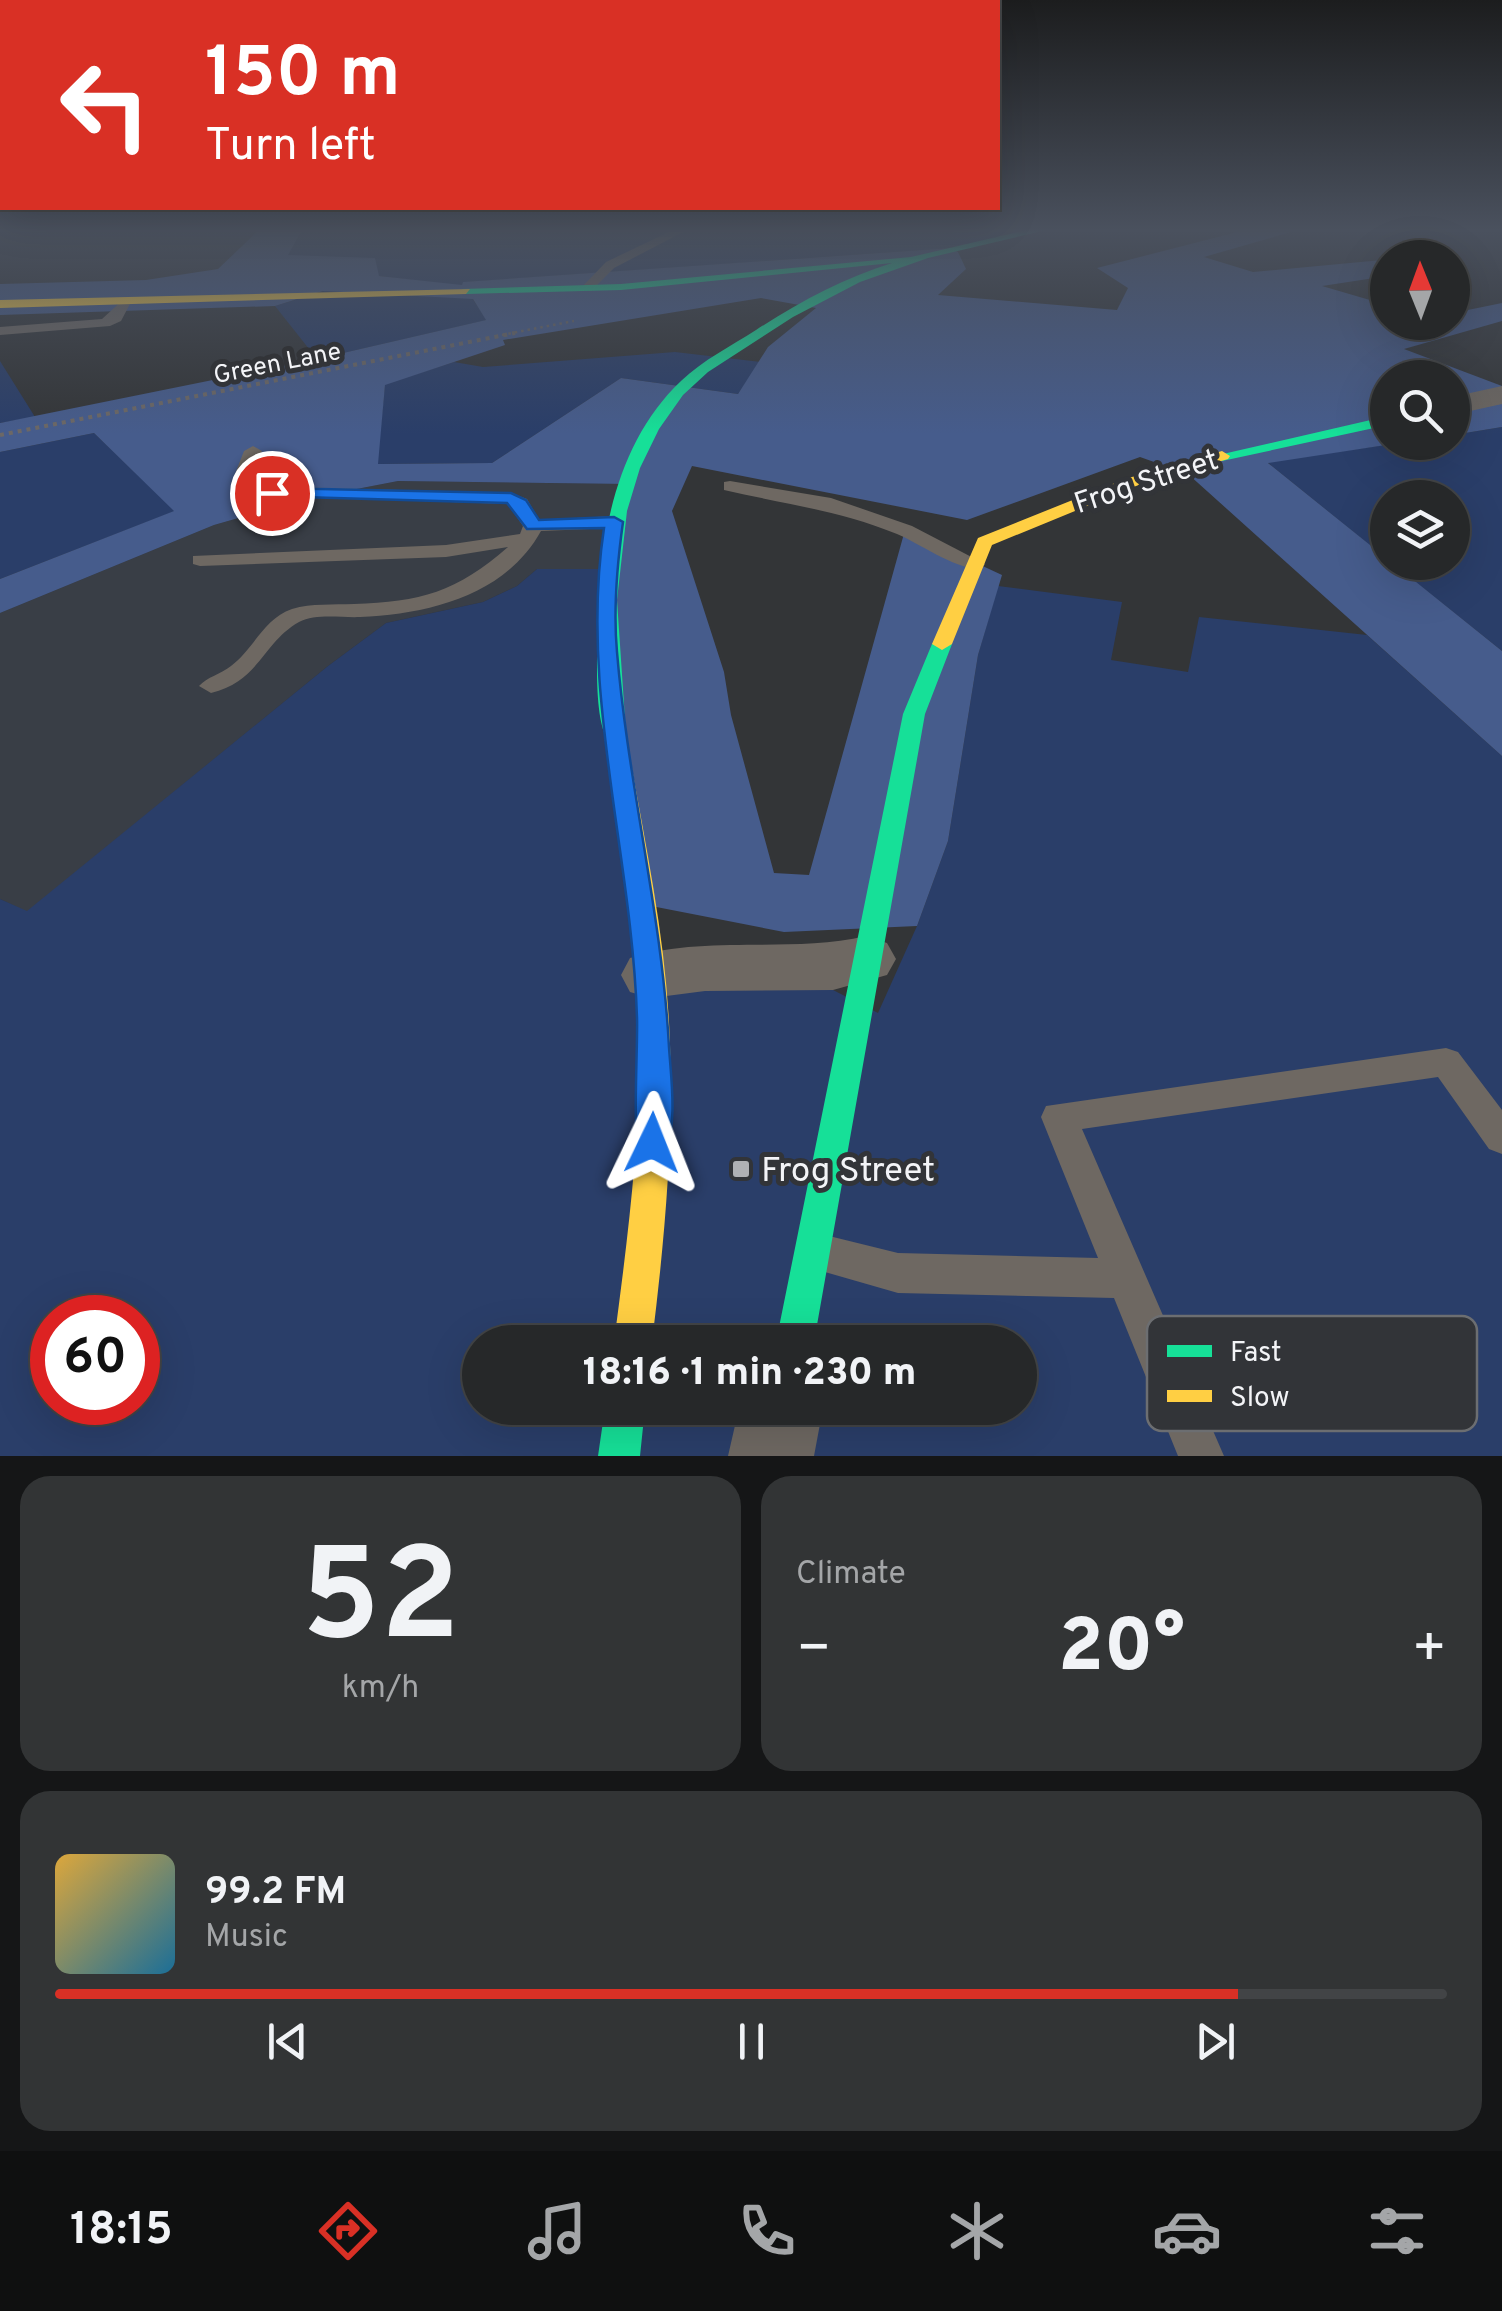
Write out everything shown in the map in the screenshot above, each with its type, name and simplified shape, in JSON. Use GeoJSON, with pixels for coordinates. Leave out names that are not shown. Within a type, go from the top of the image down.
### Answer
{"type":"FeatureCollection","features":[{"type":"Feature","properties":{"kind":"street"},"geometry":{"type":"LineString","coordinates":[[0,304],[259,298]]}},
{"type":"Feature","properties":{"kind":"street"},"geometry":{"type":"LineString","coordinates":[[635,1325],[649,1212],[655,1075],[650,975],[606,651],[607,569],[614,522],[628,484],[677,392],[814,298]]}},
{"type":"Feature","properties":{"kind":"street"},"geometry":{"type":"LineString","coordinates":[[1470,402],[1502,395]]}},
{"type":"Feature","properties":{"kind":"street","name":"Frog Street"},"geometry":{"type":"LineString","coordinates":[[799,1325],[914,714],[984,542],[1099,492],[1170,467],[1370,424]]}},
{"type":"Feature","properties":{"kind":"street"},"geometry":{"type":"LineString","coordinates":[[650,975],[705,968],[833,968],[866,959]]}},
{"type":"Feature","properties":{"kind":"street"},"geometry":{"type":"LineString","coordinates":[[619,1456],[623,1425]]}},
{"type":"Feature","properties":{"kind":"street"},"geometry":{"type":"LineString","coordinates":[[771,1456],[777,1425]]}},
{"type":"Feature","properties":{"kind":"lane"},"geometry":{"type":"LineString","coordinates":[[0,331],[106,323],[116,318],[125,302]]}},
{"type":"Feature","properties":{"kind":"lane"},"geometry":{"type":"LineString","coordinates":[[253,451],[240,484],[249,492],[511,498],[520,503],[531,532]]}},
{"type":"Feature","properties":{"kind":"lane"},"geometry":{"type":"LineString","coordinates":[[730,486],[824,502],[906,530],[976,564]]}},
{"type":"Feature","properties":{"kind":"lane"},"geometry":{"type":"LineString","coordinates":[[200,560],[446,551],[531,532],[614,522]]}},
{"type":"Feature","properties":{"kind":"lane"},"geometry":{"type":"LineString","coordinates":[[211,686],[247,668],[292,617],[316,612],[402,609],[440,602],[469,590],[531,532]]}},
{"type":"Feature","properties":{"kind":"lane"},"geometry":{"type":"LineString","coordinates":[[1147,1325],[1060,1117],[1446,1062],[1502,1138]]}},
{"type":"Feature","properties":{"kind":"lane"},"geometry":{"type":"LineString","coordinates":[[815,1252],[898,1273],[1129,1280]]}},
{"type":"Feature","properties":{"kind":"lane"},"geometry":{"type":"LineString","coordinates":[[1190,1431],[1200,1456]]}},
{"type":"Feature","properties":{"kind":"path","name":"Green Lane"},"geometry":{"type":"LineString","coordinates":[[0,435],[574,321]]}},
{"type":"Feature","properties":{"kind":"shaded area"},"geometry":{"type":"Polygon","coordinates":[[[0,298],[301,298],[275,306],[0,315],[0,298]]]}},
{"type":"Feature","properties":{"kind":"shaded area"},"geometry":{"type":"Polygon","coordinates":[[[301,298],[472,298],[487,320],[317,359],[275,306],[301,298]]]}},
{"type":"Feature","properties":{"kind":"shaded area"},"geometry":{"type":"Polygon","coordinates":[[[453,298],[973,298],[1117,310],[1123,298],[1370,300],[1370,340],[1436,340],[1404,349],[1433,360],[1370,360],[1370,447],[1268,463],[1370,545],[1370,580],[1414,580],[1502,651],[1502,756],[1188,474],[1140,457],[967,520],[692,466],[672,511],[724,672],[731,715],[774,873],[809,875],[905,530],[1002,575],[978,655],[948,841],[917,926],[784,932],[641,904],[607,651],[627,484],[398,481],[305,499],[214,525],[0,613],[0,579],[174,511],[94,433],[0,452],[0,423],[317,359],[486,320],[473,299],[453,298]],[[761,298],[503,340],[505,345],[385,385],[378,464],[492,463],[621,378],[738,394],[768,347],[816,308],[761,298]]]}},
{"type":"Feature","properties":{"kind":"shaded area"},"geometry":{"type":"Polygon","coordinates":[[[1502,303],[1502,321],[1470,330],[1470,310],[1502,303]]]}},
{"type":"Feature","properties":{"kind":"shaded area"},"geometry":{"type":"Polygon","coordinates":[[[675,352],[761,362],[738,394],[621,378],[492,463],[377,464],[385,384],[454,362],[483,367],[675,352]]]}},
{"type":"Feature","properties":{"kind":"shaded area"},"geometry":{"type":"Polygon","coordinates":[[[0,361],[35,417],[0,423],[0,361]]]}},
{"type":"Feature","properties":{"kind":"shaded area"},"geometry":{"type":"Polygon","coordinates":[[[1470,374],[1502,386],[1502,427],[1470,432],[1470,374]]]}},
{"type":"Feature","properties":{"kind":"shaded area"},"geometry":{"type":"Polygon","coordinates":[[[1502,427],[1502,651],[1413,580],[1470,580],[1470,480],[1370,480],[1370,545],[1267,462],[1370,447],[1370,460],[1470,460],[1470,432],[1502,427]]]}},
{"type":"Feature","properties":{"kind":"shaded area"},"geometry":{"type":"Polygon","coordinates":[[[94,433],[175,511],[0,579],[0,452],[94,433]]]}},
{"type":"Feature","properties":{"kind":"shaded area"},"geometry":{"type":"Polygon","coordinates":[[[398,481],[628,484],[607,569],[537,569],[517,586],[483,602],[386,623],[27,912],[0,899],[0,613],[214,525],[305,499],[398,481]]]}},
{"type":"Feature","properties":{"kind":"shaded area"},"geometry":{"type":"Polygon","coordinates":[[[537,569],[607,569],[651,974],[794,970],[878,1013],[917,926],[948,841],[978,655],[998,586],[1122,602],[1111,660],[1188,672],[1199,617],[1367,635],[1502,756],[1502,1456],[619,1456],[623,1425],[1037,1425],[1037,1325],[635,1325],[649,1212],[652,1100],[629,1325],[462,1325],[462,1425],[619,1425],[616,1456],[0,1456],[0,899],[27,911],[386,623],[483,602],[517,586],[537,569]]]}},
{"type":"Feature","properties":{"kind":"traffic: fast"},"geometry":{"type":"LineString","coordinates":[[615,734],[607,600],[619,511],[632,468],[651,428],[686,384],[703,369],[818,298]]}},
{"type":"Feature","properties":{"kind":"traffic: fast"},"geometry":{"type":"LineString","coordinates":[[1222,456],[1370,424]]}},
{"type":"Feature","properties":{"kind":"traffic: fast"},"geometry":{"type":"LineString","coordinates":[[798,1325],[914,714],[942,644]]}},
{"type":"Feature","properties":{"kind":"traffic: fast"},"geometry":{"type":"LineString","coordinates":[[619,1456],[623,1425]]}},
{"type":"Feature","properties":{"kind":"traffic: slow"},"geometry":{"type":"LineString","coordinates":[[0,304],[217,298]]}},
{"type":"Feature","properties":{"kind":"traffic: slow"},"geometry":{"type":"LineString","coordinates":[[942,644],[984,542],[1130,482],[1222,456]]}},
{"type":"Feature","properties":{"kind":"traffic: slow"},"geometry":{"type":"LineString","coordinates":[[615,734],[644,913],[654,1022],[653,1142],[635,1325]]}},
{"type":"Feature","properties":{"kind":"place","name":"Frog Street"},"geometry":{"type":"Point","coordinates":[741,1169]}},
{"type":"Feature","properties":{"kind":"route"},"geometry":{"type":"LineString","coordinates":[[272,493],[511,498],[520,503],[534,526],[614,522],[607,569],[606,651],[650,975],[655,1075],[652,1143]]}}]}
